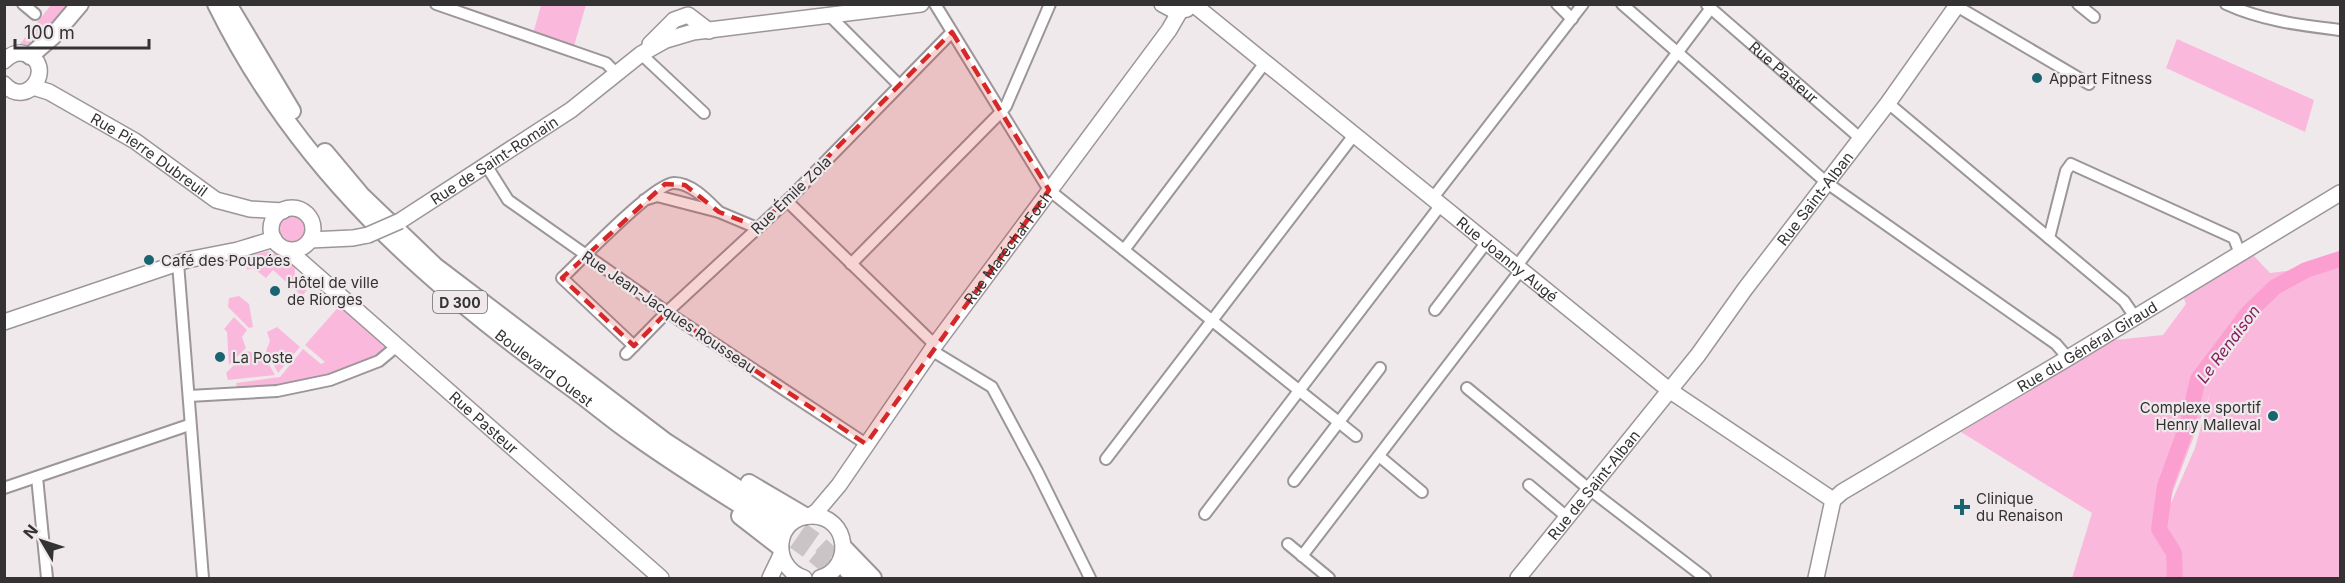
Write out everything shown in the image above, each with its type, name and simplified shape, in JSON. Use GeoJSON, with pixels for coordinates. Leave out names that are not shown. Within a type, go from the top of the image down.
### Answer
{"type":"FeatureCollection","features":[{"type":"Feature","properties":{"kind":"main road"},"geometry":{"type":"LineString","coordinates":[[30,56],[52,37],[80,4]]}},
{"type":"Feature","properties":{"kind":"main road","name":"Boulevard Ouest"},"geometry":{"type":"LineString","coordinates":[[216,4],[230,33],[285,119],[365,217],[402,253],[514,346],[633,435],[778,522],[666,442],[435,266],[361,195],[288,105],[228,4]]}},
{"type":"Feature","properties":{"kind":"main road"},"geometry":{"type":"LineString","coordinates":[[514,346],[539,371],[627,442],[750,524],[780,551]]}},
{"type":"Feature","properties":{"kind":"main road"},"geometry":{"type":"LineString","coordinates":[[621,408],[807,516]]}},
{"type":"Feature","properties":{"kind":"main road"},"geometry":{"type":"LineString","coordinates":[[844,548],[873,579]]}},
{"type":"Feature","properties":{"kind":"street"},"geometry":{"type":"LineString","coordinates":[[23,4],[35,14]]}},
{"type":"Feature","properties":{"kind":"street"},"geometry":{"type":"LineString","coordinates":[[436,4],[606,63],[616,74]]}},
{"type":"Feature","properties":{"kind":"street","name":"Rue de Saint-Romain"},"geometry":{"type":"LineString","coordinates":[[687,16],[709,31],[921,4]]}},
{"type":"Feature","properties":{"kind":"street"},"geometry":{"type":"LineString","coordinates":[[935,4],[1049,190],[1356,436]]}},
{"type":"Feature","properties":{"kind":"street"},"geometry":{"type":"LineString","coordinates":[[851,264],[1006,106],[1050,4]]}},
{"type":"Feature","properties":{"kind":"street","name":"Rue Joanny Augé"},"geometry":{"type":"LineString","coordinates":[[1162,4],[1170,10],[1188,7],[1354,135],[1669,390],[1833,500]]}},
{"type":"Feature","properties":{"kind":"street"},"geometry":{"type":"LineString","coordinates":[[1557,4],[1572,19]]}},
{"type":"Feature","properties":{"kind":"street"},"geometry":{"type":"LineString","coordinates":[[1205,514],[1583,4]]}},
{"type":"Feature","properties":{"kind":"street"},"geometry":{"type":"LineString","coordinates":[[1622,4],[1827,183],[2056,344],[2068,358]]}},
{"type":"Feature","properties":{"kind":"street"},"geometry":{"type":"LineString","coordinates":[[2078,4],[2094,17]]}},
{"type":"Feature","properties":{"kind":"street"},"geometry":{"type":"LineString","coordinates":[[2226,4],[2244,13],[2277,22],[2340,30]]}},
{"type":"Feature","properties":{"kind":"street"},"geometry":{"type":"LineString","coordinates":[[1956,5],[2089,84]]}},
{"type":"Feature","properties":{"kind":"street","name":"Rue Saint-Alban"},"geometry":{"type":"LineString","coordinates":[[1669,390],[1698,355],[1745,289],[1888,103],[1956,5]]}},
{"type":"Feature","properties":{"kind":"street"},"geometry":{"type":"LineString","coordinates":[[1302,556],[1518,269],[1709,6]]}},
{"type":"Feature","properties":{"kind":"street","name":"Rue Pasteur"},"geometry":{"type":"LineString","coordinates":[[1709,6],[1860,138]]}},
{"type":"Feature","properties":{"kind":"street","name":"Rue Maréchal Foch"},"geometry":{"type":"LineString","coordinates":[[780,551],[781,539],[788,526],[817,511],[839,485],[933,347],[1188,7]]}},
{"type":"Feature","properties":{"kind":"street","name":"Rue de Saint-Romain"},"geometry":{"type":"LineString","coordinates":[[641,54],[666,40],[687,16]]}},
{"type":"Feature","properties":{"kind":"street","name":"Rue de Saint-Romain"},"geometry":{"type":"LineString","coordinates":[[309,237],[353,238],[368,235],[400,221],[571,110],[687,16]]}},
{"type":"Feature","properties":{"kind":"street"},"geometry":{"type":"LineString","coordinates":[[830,16],[899,86]]}},
{"type":"Feature","properties":{"kind":"street","name":"Rue Émile Zola"},"geometry":{"type":"LineString","coordinates":[[585,255],[562,278],[630,350],[667,312],[787,201],[952,32]]}},
{"type":"Feature","properties":{"kind":"street"},"geometry":{"type":"LineString","coordinates":[[7,55],[20,53],[30,56],[39,68],[35,84],[9,91]]}},
{"type":"Feature","properties":{"kind":"street"},"geometry":{"type":"LineString","coordinates":[[641,54],[704,113]]}},
{"type":"Feature","properties":{"kind":"street"},"geometry":{"type":"LineString","coordinates":[[1124,250],[1264,64]]}},
{"type":"Feature","properties":{"kind":"street","name":"Rue Pierre Dubreuil"},"geometry":{"type":"LineString","coordinates":[[35,84],[142,145],[216,200],[250,209],[283,211]]}},
{"type":"Feature","properties":{"kind":"street"},"geometry":{"type":"LineString","coordinates":[[1888,103],[2124,301],[2134,317]]}},
{"type":"Feature","properties":{"kind":"street"},"geometry":{"type":"LineString","coordinates":[[1106,459],[1354,135]]}},
{"type":"Feature","properties":{"kind":"street"},"geometry":{"type":"LineString","coordinates":[[2049,238],[2066,171],[2071,164],[2234,238],[2240,254]]}},
{"type":"Feature","properties":{"kind":"street","name":"Rue Jean-Jacques Rousseau"},"geometry":{"type":"LineString","coordinates":[[486,165],[508,200],[667,312],[866,444]]}},
{"type":"Feature","properties":{"kind":"street"},"geometry":{"type":"LineString","coordinates":[[585,255],[644,200],[665,184],[674,183],[693,190],[719,213]]}},
{"type":"Feature","properties":{"kind":"street","name":"Rue du Général Giraud"},"geometry":{"type":"LineString","coordinates":[[1833,500],[1842,492],[1907,452],[2068,358],[2340,193]]}},
{"type":"Feature","properties":{"kind":"street"},"geometry":{"type":"LineString","coordinates":[[644,200],[657,196],[719,213],[757,228]]}},
{"type":"Feature","properties":{"kind":"street"},"geometry":{"type":"LineString","coordinates":[[787,201],[933,347],[992,387],[1037,471],[1090,579]]}},
{"type":"Feature","properties":{"kind":"street"},"geometry":{"type":"LineString","coordinates":[[4,322],[206,254],[262,244],[273,232],[277,215],[295,208],[310,218],[306,267]]}},
{"type":"Feature","properties":{"kind":"street","name":"Rue Pierre Dubreuil"},"geometry":{"type":"LineString","coordinates":[[250,209],[273,232]]}},
{"type":"Feature","properties":{"kind":"street"},"geometry":{"type":"LineString","coordinates":[[273,232],[278,245],[288,250],[297,250],[309,237]]}},
{"type":"Feature","properties":{"kind":"street"},"geometry":{"type":"LineString","coordinates":[[1435,310],[1486,243]]}},
{"type":"Feature","properties":{"kind":"street","name":"Rue Pasteur"},"geometry":{"type":"LineString","coordinates":[[288,250],[661,579]]}},
{"type":"Feature","properties":{"kind":"street"},"geometry":{"type":"LineString","coordinates":[[178,263],[202,579]]}},
{"type":"Feature","properties":{"kind":"street"},"geometry":{"type":"LineString","coordinates":[[189,396],[277,391],[330,380],[379,361],[397,346]]}},
{"type":"Feature","properties":{"kind":"street"},"geometry":{"type":"LineString","coordinates":[[1294,481],[1380,368]]}},
{"type":"Feature","properties":{"kind":"street"},"geometry":{"type":"LineString","coordinates":[[1467,388],[1589,489],[1705,579]]}},
{"type":"Feature","properties":{"kind":"street","name":"Rue de Saint-Alban"},"geometry":{"type":"LineString","coordinates":[[1518,579],[1669,390]]}},
{"type":"Feature","properties":{"kind":"street"},"geometry":{"type":"LineString","coordinates":[[4,488],[189,425]]}},
{"type":"Feature","properties":{"kind":"street"},"geometry":{"type":"LineString","coordinates":[[1378,456],[1422,492]]}},
{"type":"Feature","properties":{"kind":"street"},"geometry":{"type":"LineString","coordinates":[[37,477],[47,579]]}},
{"type":"Feature","properties":{"kind":"street","name":"Rue Maréchal Foch"},"geometry":{"type":"LineString","coordinates":[[832,523],[839,485]]}},
{"type":"Feature","properties":{"kind":"street"},"geometry":{"type":"LineString","coordinates":[[1529,485],[1567,517]]}},
{"type":"Feature","properties":{"kind":"street"},"geometry":{"type":"LineString","coordinates":[[1816,579],[1833,500]]}},
{"type":"Feature","properties":{"kind":"street"},"geometry":{"type":"LineString","coordinates":[[807,516],[817,516],[832,523],[839,531],[844,548],[839,565],[829,575],[820,579]]}},
{"type":"Feature","properties":{"kind":"street"},"geometry":{"type":"LineString","coordinates":[[1288,544],[1329,579]]}},
{"type":"Feature","properties":{"kind":"street"},"geometry":{"type":"LineString","coordinates":[[780,551],[788,569],[795,577]]}},
{"type":"Feature","properties":{"kind":"street"},"geometry":{"type":"LineString","coordinates":[[770,579],[780,551]]}},
{"type":"Feature","properties":{"kind":"highlighted area"},"geometry":{"type":"Polygon","coordinates":[[[952,32],[1049,190],[866,444],[667,312],[634,346],[562,278],[665,184],[685,185],[719,212],[758,227],[952,32]]]}},
{"type":"Feature","properties":{"kind":"shaded area"},"geometry":{"type":"Polygon","coordinates":[[[51,5],[70,5],[31,45],[20,44],[51,5]]]}},
{"type":"Feature","properties":{"kind":"shaded area"},"geometry":{"type":"Polygon","coordinates":[[[541,5],[586,5],[574,46],[533,34],[541,5]]]}},
{"type":"Feature","properties":{"kind":"shaded area"},"geometry":{"type":"Polygon","coordinates":[[[2177,39],[2314,100],[2305,132],[2166,68],[2177,39]]]}},
{"type":"Feature","properties":{"kind":"shaded area"},"geometry":{"type":"Polygon","coordinates":[[[292,213],[303,218],[308,229],[303,240],[292,245],[281,240],[276,229],[281,218],[292,213]]]}},
{"type":"Feature","properties":{"kind":"shaded area"},"geometry":{"type":"Polygon","coordinates":[[[269,251],[295,267],[294,288],[298,291],[301,288],[307,290],[302,296],[273,270],[266,278],[253,268],[247,270],[245,259],[269,251]]]}},
{"type":"Feature","properties":{"kind":"shaded area"},"geometry":{"type":"Polygon","coordinates":[[[2254,256],[2270,273],[2340,264],[2340,578],[2072,578],[2092,513],[1961,432],[2114,340],[2163,335],[2186,304],[2181,290],[2254,256]],[[2210,394],[2170,499],[2171,503],[2195,448],[2210,394]]]}},
{"type":"Feature","properties":{"kind":"shaded area"},"geometry":{"type":"Polygon","coordinates":[[[239,296],[249,304],[253,327],[249,328],[228,307],[229,298],[239,296]]]}},
{"type":"Feature","properties":{"kind":"shaded area"},"geometry":{"type":"Polygon","coordinates":[[[342,303],[389,345],[373,358],[356,367],[318,380],[238,392],[236,383],[280,377],[303,349],[321,364],[325,362],[305,345],[342,303]]]}},
{"type":"Feature","properties":{"kind":"shaded area"},"geometry":{"type":"Polygon","coordinates":[[[234,317],[247,330],[242,337],[246,348],[229,365],[227,332],[224,329],[234,317]]]}},
{"type":"Feature","properties":{"kind":"shaded area"},"geometry":{"type":"Polygon","coordinates":[[[277,327],[300,347],[278,373],[266,351],[270,341],[267,332],[277,327]]]}},
{"type":"Feature","properties":{"kind":"shaded area"},"geometry":{"type":"Polygon","coordinates":[[[248,351],[255,354],[262,352],[275,375],[228,380],[226,373],[248,351]]]}},
{"type":"Feature","properties":{"kind":"waterway","name":"Le Renaison"},"geometry":{"type":"LineString","coordinates":[[2175,578],[2174,553],[2159,529],[2165,486],[2187,426],[2198,379],[2248,313],[2275,287],[2306,270],[2340,259]]}},
{"type":"Feature","properties":{"kind":"tunnel"},"geometry":{"type":"LineString","coordinates":[[782,517],[818,542],[847,570]]}},
{"type":"Feature","properties":{"kind":"tunnel"},"geometry":{"type":"LineString","coordinates":[[775,527],[838,575]]}},
{"type":"Feature","properties":{"kind":"place","name":"Appart Fitness"},"geometry":{"type":"Point","coordinates":[2037,78]}},
{"type":"Feature","properties":{"kind":"place","name":"Café des Poupées"},"geometry":{"type":"Point","coordinates":[149,260]}},
{"type":"Feature","properties":{"kind":"place","name":"Hôtel de ville de Riorges"},"geometry":{"type":"Point","coordinates":[275,291]}},
{"type":"Feature","properties":{"kind":"place","name":"La Poste"},"geometry":{"type":"Point","coordinates":[220,357]}},
{"type":"Feature","properties":{"kind":"place","name":"Complexe sportif Henry Malleval"},"geometry":{"type":"Point","coordinates":[2273,416]}},
{"type":"Feature","properties":{"kind":"place","name":"Clinique du Renaison"},"geometry":{"type":"Point","coordinates":[1962,507]}}]}
